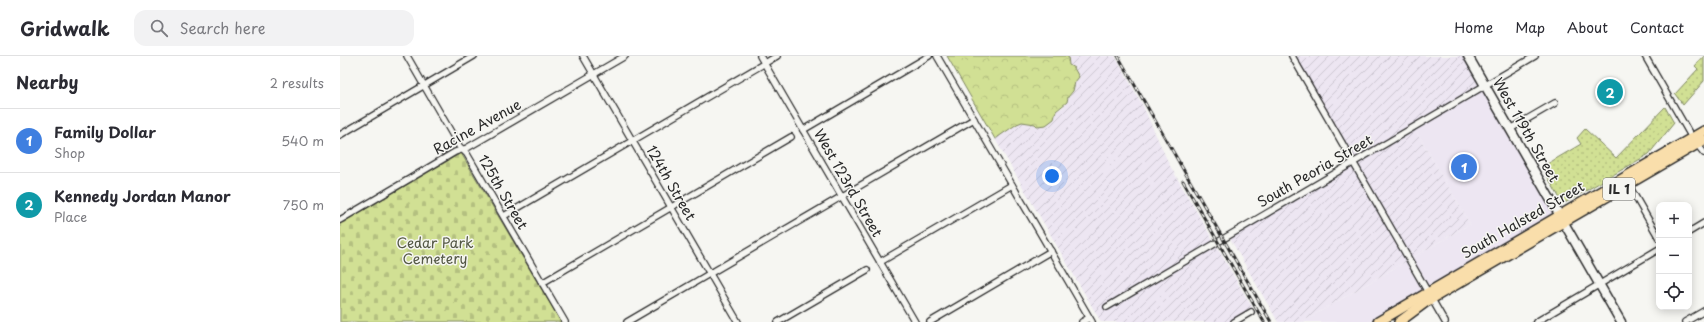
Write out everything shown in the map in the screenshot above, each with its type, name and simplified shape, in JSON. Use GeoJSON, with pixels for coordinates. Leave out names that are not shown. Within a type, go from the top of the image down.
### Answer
{"type":"FeatureCollection","features":[{"type":"Feature","properties":{"kind":"main road","name":"South Halsted Street"},"geometry":{"type":"LineString","coordinates":[[1562,218],[1628,184],[1698,140],[1704,131]]}},
{"type":"Feature","properties":{"kind":"main road","name":"South Halsted Street"},"geometry":{"type":"LineString","coordinates":[[1378,322],[1430,296],[1698,140]]}},
{"type":"Feature","properties":{"kind":"main road","name":"South Halsted Street"},"geometry":{"type":"LineString","coordinates":[[1399,322],[1430,296]]}},
{"type":"Feature","properties":{"kind":"street","name":"125th Street"},"geometry":{"type":"LineString","coordinates":[[407,56],[504,216],[565,322]]}},
{"type":"Feature","properties":{"kind":"street"},"geometry":{"type":"LineString","coordinates":[[340,135],[474,56]]}},
{"type":"Feature","properties":{"kind":"street","name":"124th Street"},"geometry":{"type":"LineString","coordinates":[[583,56],[738,322]]}},
{"type":"Feature","properties":{"kind":"street","name":"Racine Avenue"},"geometry":{"type":"LineString","coordinates":[[340,220],[462,148],[467,148],[625,56]]}},
{"type":"Feature","properties":{"kind":"street","name":"West 123rd Street"},"geometry":{"type":"LineString","coordinates":[[760,56],[915,322]]}},
{"type":"Feature","properties":{"kind":"street"},"geometry":{"type":"LineString","coordinates":[[504,216],[777,56]]}},
{"type":"Feature","properties":{"kind":"street"},"geometry":{"type":"LineString","coordinates":[[803,130],[929,56]]}},
{"type":"Feature","properties":{"kind":"street"},"geometry":{"type":"LineString","coordinates":[[938,56],[1091,320],[1082,322]]}},
{"type":"Feature","properties":{"kind":"street"},"geometry":{"type":"LineString","coordinates":[[1292,56],[1445,322]]}},
{"type":"Feature","properties":{"kind":"street","name":"West 119th Street"},"geometry":{"type":"LineString","coordinates":[[1468,56],[1621,322]]}},
{"type":"Feature","properties":{"kind":"street","name":"South Peoria Street"},"geometry":{"type":"LineString","coordinates":[[1106,307],[1535,56]]}},
{"type":"Feature","properties":{"kind":"street"},"geometry":{"type":"LineString","coordinates":[[1645,56],[1704,152]]}},
{"type":"Feature","properties":{"kind":"street"},"geometry":{"type":"LineString","coordinates":[[1510,129],[1555,103]]}},
{"type":"Feature","properties":{"kind":"street"},"geometry":{"type":"LineString","coordinates":[[627,322],[974,119]]}},
{"type":"Feature","properties":{"kind":"street"},"geometry":{"type":"LineString","coordinates":[[542,283],[791,137]]}},
{"type":"Feature","properties":{"kind":"street"},"geometry":{"type":"LineString","coordinates":[[1628,184],[1656,233]]}},
{"type":"Feature","properties":{"kind":"street"},"geometry":{"type":"LineString","coordinates":[[880,262],[1012,185]]}},
{"type":"Feature","properties":{"kind":"street"},"geometry":{"type":"LineString","coordinates":[[1692,230],[1704,223]]}},
{"type":"Feature","properties":{"kind":"street"},"geometry":{"type":"LineString","coordinates":[[930,322],[1051,251]]}},
{"type":"Feature","properties":{"kind":"street"},"geometry":{"type":"LineString","coordinates":[[1536,322],[1656,251]]}},
{"type":"Feature","properties":{"kind":"street"},"geometry":{"type":"LineString","coordinates":[[778,322],[867,270]]}},
{"type":"Feature","properties":{"kind":"street"},"geometry":{"type":"LineString","coordinates":[[1685,322],[1704,311]]}},
{"type":"Feature","properties":{"kind":"street"},"geometry":{"type":"LineString","coordinates":[[1234,322],[1251,312]]}},
{"type":"Feature","properties":{"kind":"shaded area"},"geometry":{"type":"Polygon","coordinates":[[[1068,56],[1115,56],[1143,106],[1169,164],[1253,309],[1231,322],[1101,322],[995,139],[1017,124],[1022,122],[1035,124],[1063,107],[1073,91],[1077,72],[1069,65],[1068,56]]]}},
{"type":"Feature","properties":{"kind":"shaded area"},"geometry":{"type":"Polygon","coordinates":[[[1293,56],[1463,56],[1482,89],[1414,128],[1470,224],[1302,322],[1278,322],[1229,237],[1355,163],[1293,56]]]}},
{"type":"Feature","properties":{"kind":"shaded area"},"geometry":{"type":"Polygon","coordinates":[[[1482,89],[1554,213],[1369,322],[1302,322],[1470,224],[1414,128],[1482,89]]]}},
{"type":"Feature","properties":{"kind":"green space"},"geometry":{"type":"Polygon","coordinates":[[[947,56],[1068,56],[1069,65],[1074,68],[1079,77],[1075,82],[1073,91],[1068,97],[1067,102],[1056,111],[1054,119],[1046,125],[1037,126],[1035,124],[1022,122],[995,139],[947,56]]]}},
{"type":"Feature","properties":{"kind":"green space"},"geometry":{"type":"Polygon","coordinates":[[[1704,56],[1704,81],[1683,105],[1675,94],[1698,69],[1695,66],[1704,56]]]}},
{"type":"Feature","properties":{"kind":"green space"},"geometry":{"type":"Polygon","coordinates":[[[1665,107],[1674,123],[1649,154],[1563,204],[1542,167],[1581,144],[1577,138],[1585,129],[1616,158],[1665,107]]]}},
{"type":"Feature","properties":{"kind":"green space","name":"Cedar Park Cemetery"},"geometry":{"type":"Polygon","coordinates":[[[461,153],[561,322],[340,322],[340,224],[461,153]]]}},
{"type":"Feature","properties":{"kind":"railway"},"geometry":{"type":"LineString","coordinates":[[1118,56],[1271,322]]}},
{"type":"Feature","properties":{"kind":"railway"},"geometry":{"type":"LineString","coordinates":[[1183,181],[1264,322]]}},
{"type":"Feature","properties":{"kind":"place","name":"Kennedy Jordan Manor"},"geometry":{"type":"Point","coordinates":[1610,92]}},
{"type":"Feature","properties":{"kind":"place","name":"Family Dollar"},"geometry":{"type":"Point","coordinates":[1464,167]}}]}
